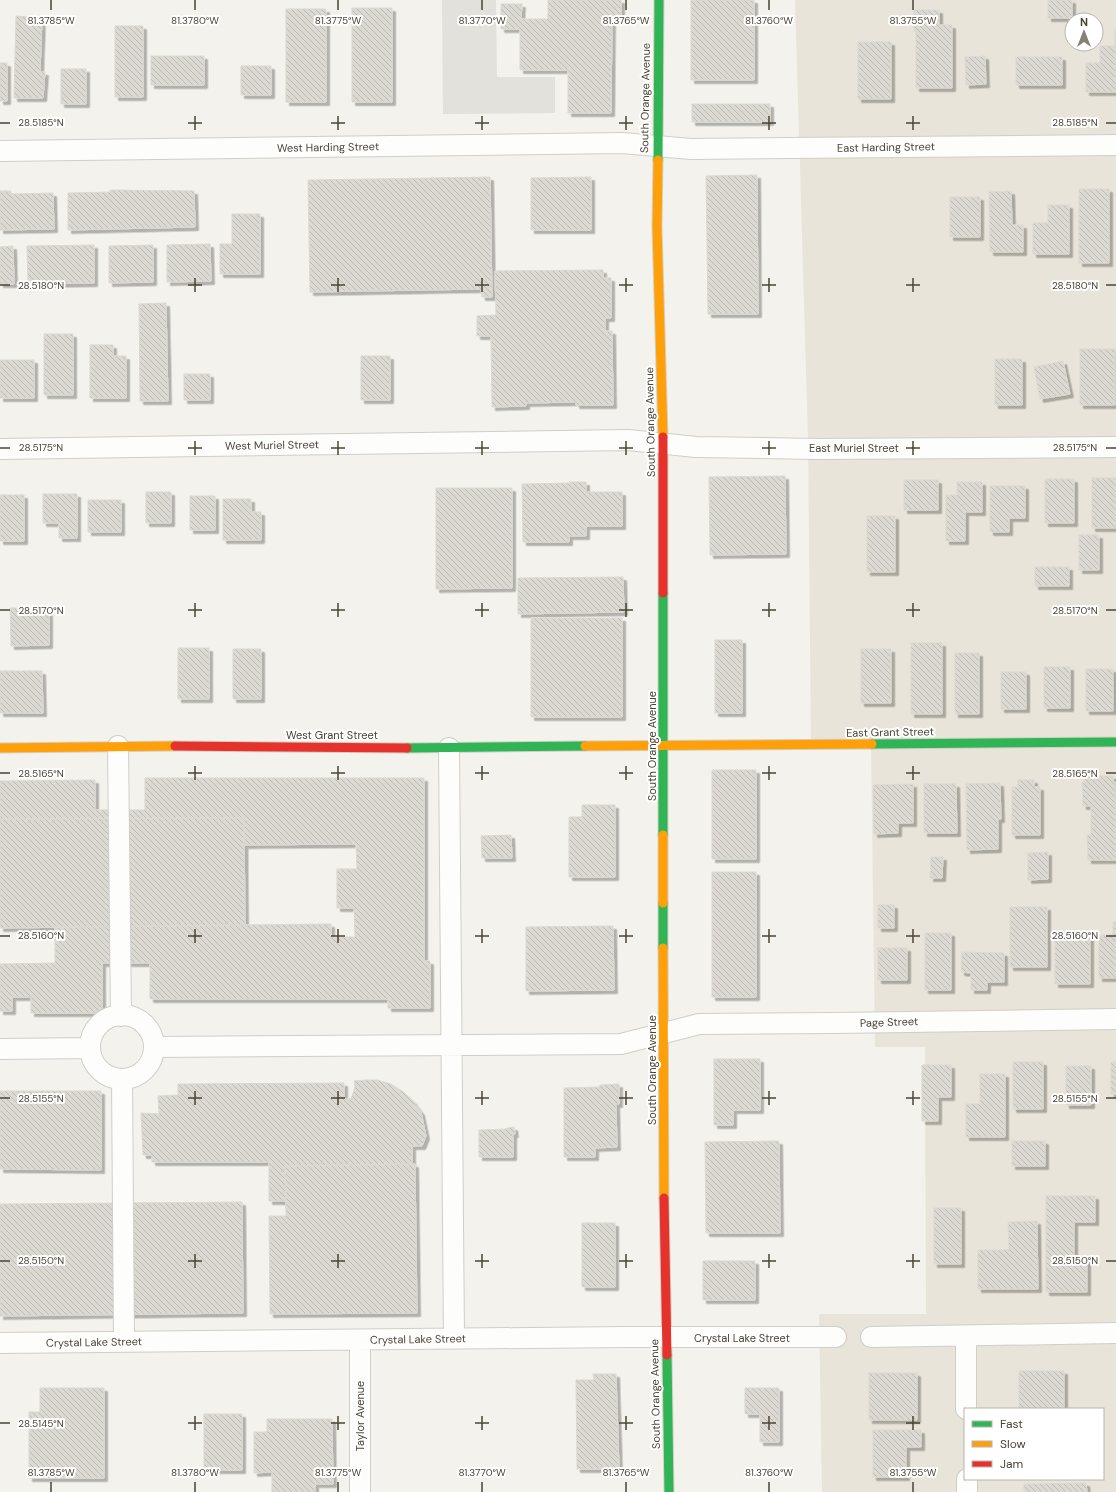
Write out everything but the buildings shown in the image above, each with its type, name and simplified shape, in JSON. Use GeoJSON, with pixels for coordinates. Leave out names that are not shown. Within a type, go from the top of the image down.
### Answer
{"type":"FeatureCollection","features":[{"type":"Feature","properties":{"kind":"main road","name":"South Orange Avenue"},"geometry":{"type":"LineString","coordinates":[[659,0],[656,227],[663,444],[663,1034],[669,1492]]}},
{"type":"Feature","properties":{"kind":"main road","name":"East Grant Street"},"geometry":{"type":"LineString","coordinates":[[664,746],[1116,742]]}},
{"type":"Feature","properties":{"kind":"main road","name":"West Grant Street"},"geometry":{"type":"LineString","coordinates":[[0,748],[118,746],[450,748],[664,746]]}},
{"type":"Feature","properties":{"kind":"street","name":"West Harding Street"},"geometry":{"type":"LineString","coordinates":[[0,151],[622,142],[656,146]]}},
{"type":"Feature","properties":{"kind":"street","name":"East Harding Street"},"geometry":{"type":"LineString","coordinates":[[656,146],[691,149],[1116,145]]}},
{"type":"Feature","properties":{"kind":"street","name":"West Muriel Street"},"geometry":{"type":"LineString","coordinates":[[0,449],[628,440],[663,444]]}},
{"type":"Feature","properties":{"kind":"street","name":"East Muriel Street"},"geometry":{"type":"LineString","coordinates":[[663,444],[696,447],[818,449],[1116,447]]}},
{"type":"Feature","properties":{"kind":"street"},"geometry":{"type":"LineString","coordinates":[[118,746],[121,1016]]}},
{"type":"Feature","properties":{"kind":"street"},"geometry":{"type":"LineString","coordinates":[[450,748],[454,1339]]}},
{"type":"Feature","properties":{"kind":"street"},"geometry":{"type":"LineString","coordinates":[[121,1016],[134,1018],[144,1025],[151,1035],[154,1047],[151,1060],[144,1070],[134,1077],[122,1079],[110,1077],[99,1070],[92,1060],[90,1048],[92,1036],[99,1025],[109,1018],[121,1016]]}},
{"type":"Feature","properties":{"kind":"street","name":"Page Street"},"geometry":{"type":"LineString","coordinates":[[154,1047],[621,1044],[699,1024],[1116,1019]]}},
{"type":"Feature","properties":{"kind":"street"},"geometry":{"type":"LineString","coordinates":[[0,1049],[90,1048]]}},
{"type":"Feature","properties":{"kind":"street"},"geometry":{"type":"LineString","coordinates":[[122,1079],[124,1342]]}},
{"type":"Feature","properties":{"kind":"street"},"geometry":{"type":"LineString","coordinates":[[871,1337],[1116,1333]]}},
{"type":"Feature","properties":{"kind":"street"},"geometry":{"type":"LineString","coordinates":[[966,1336],[966,1408]]}},
{"type":"Feature","properties":{"kind":"street","name":"Crystal Lake Street"},"geometry":{"type":"LineString","coordinates":[[0,1343],[454,1339],[836,1338]]}},
{"type":"Feature","properties":{"kind":"street","name":"Taylor Avenue"},"geometry":{"type":"LineString","coordinates":[[360,1340],[360,1492]]}},
{"type":"Feature","properties":{"kind":"street"},"geometry":{"type":"LineString","coordinates":[[967,1480],[967,1492]]}},
{"type":"Feature","properties":{"kind":"shaded area"},"geometry":{"type":"Polygon","coordinates":[[[442,0],[496,0],[497,77],[555,77],[555,113],[443,114],[442,0]]]}},
{"type":"Feature","properties":{"kind":"shaded area"},"geometry":{"type":"Polygon","coordinates":[[[795,0],[1116,0],[1116,1492],[822,1492],[819,1314],[926,1314],[925,1047],[875,1047],[871,745],[811,746],[808,438],[795,0]]]}},
{"type":"Feature","properties":{"kind":"traffic: fast"},"geometry":{"type":"LineString","coordinates":[[658,160],[659,0]]}},
{"type":"Feature","properties":{"kind":"traffic: fast"},"geometry":{"type":"LineString","coordinates":[[663,593],[663,835]]}},
{"type":"Feature","properties":{"kind":"traffic: fast"},"geometry":{"type":"LineString","coordinates":[[872,744],[1116,742]]}},
{"type":"Feature","properties":{"kind":"traffic: fast"},"geometry":{"type":"LineString","coordinates":[[407,748],[585,746]]}},
{"type":"Feature","properties":{"kind":"traffic: fast"},"geometry":{"type":"LineString","coordinates":[[663,903],[663,948]]}},
{"type":"Feature","properties":{"kind":"traffic: fast"},"geometry":{"type":"LineString","coordinates":[[667,1355],[669,1492]]}},
{"type":"Feature","properties":{"kind":"traffic: slow"},"geometry":{"type":"LineString","coordinates":[[658,160],[657,227],[663,437]]}},
{"type":"Feature","properties":{"kind":"traffic: slow"},"geometry":{"type":"LineString","coordinates":[[585,746],[872,744]]}},
{"type":"Feature","properties":{"kind":"traffic: slow"},"geometry":{"type":"LineString","coordinates":[[0,748],[175,746]]}},
{"type":"Feature","properties":{"kind":"traffic: slow"},"geometry":{"type":"LineString","coordinates":[[663,835],[663,903]]}},
{"type":"Feature","properties":{"kind":"traffic: slow"},"geometry":{"type":"LineString","coordinates":[[663,948],[664,1198]]}},
{"type":"Feature","properties":{"kind":"traffic: jam"},"geometry":{"type":"LineString","coordinates":[[663,437],[663,593]]}},
{"type":"Feature","properties":{"kind":"traffic: jam"},"geometry":{"type":"LineString","coordinates":[[175,746],[407,748]]}},
{"type":"Feature","properties":{"kind":"traffic: jam"},"geometry":{"type":"LineString","coordinates":[[664,1198],[667,1355]]}}]}
